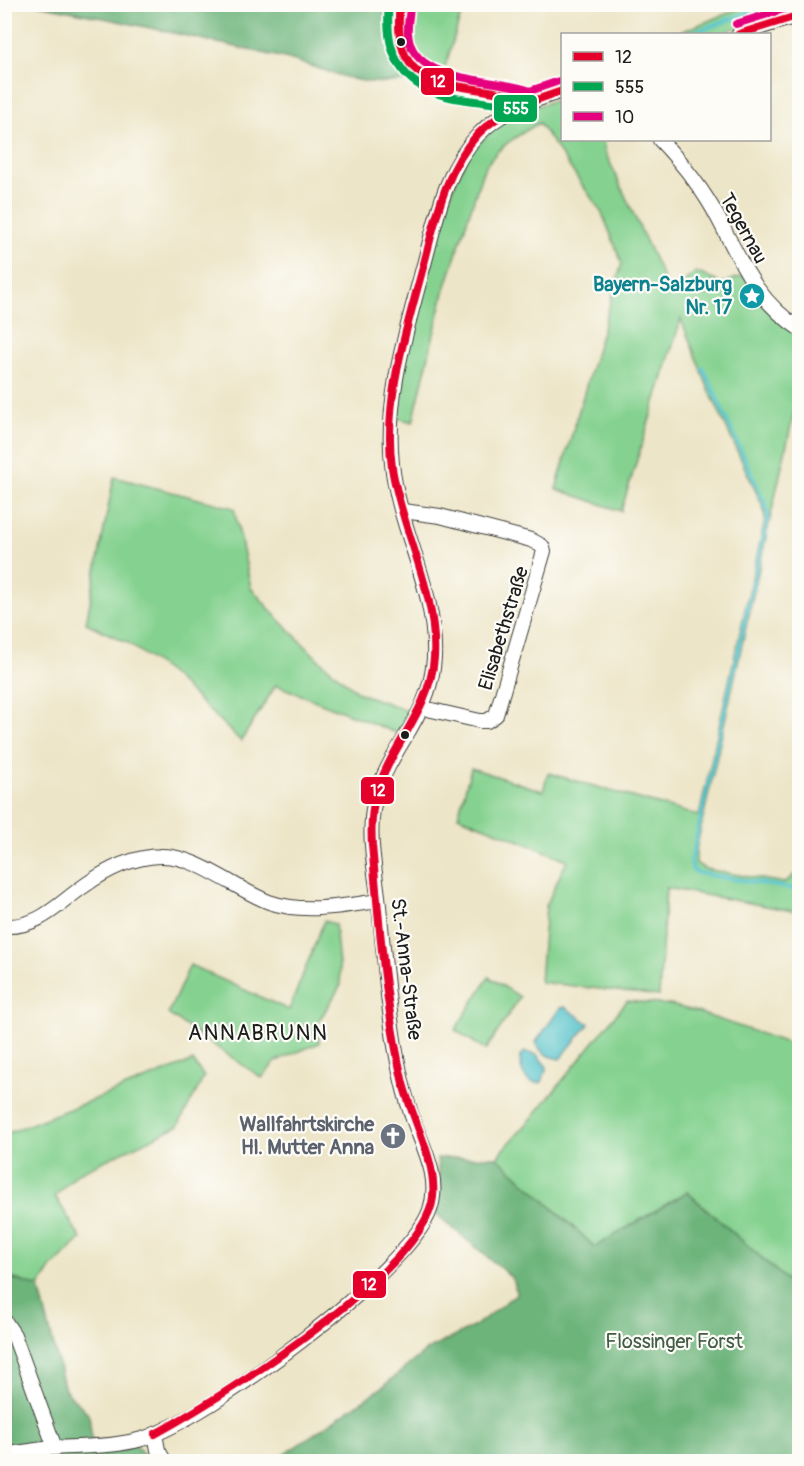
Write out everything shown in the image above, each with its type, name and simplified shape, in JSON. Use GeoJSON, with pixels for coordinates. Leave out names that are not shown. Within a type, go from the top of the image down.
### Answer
{"type":"FeatureCollection","features":[{"type":"Feature","properties":{"kind":"street"},"geometry":{"type":"LineString","coordinates":[[400,4],[397,35],[402,55],[424,76],[442,85],[513,95],[530,102],[561,91]]}},
{"type":"Feature","properties":{"kind":"street"},"geometry":{"type":"LineString","coordinates":[[742,33],[800,15]]}},
{"type":"Feature","properties":{"kind":"street","name":"St.-Anna-Straße"},"geometry":{"type":"LineString","coordinates":[[4,1455],[55,1448],[101,1446],[155,1434],[233,1389],[331,1316],[400,1256],[429,1214],[434,1194],[432,1172],[409,1109],[395,1038],[372,837],[377,793],[423,708],[433,672],[432,616],[428,594],[403,511],[393,468],[390,428],[393,388],[439,209],[453,169],[483,129],[504,113],[530,102]]}},
{"type":"Feature","properties":{"kind":"street","name":"Tegernau"},"geometry":{"type":"LineString","coordinates":[[661,141],[684,166],[717,216],[743,268],[759,293],[772,308],[800,329]]}},
{"type":"Feature","properties":{"kind":"street","name":"Elisabethstraße"},"geometry":{"type":"LineString","coordinates":[[403,511],[440,516],[531,540],[542,546],[544,551],[496,715],[487,721],[480,721],[423,708]]}},
{"type":"Feature","properties":{"kind":"street"},"geometry":{"type":"LineString","coordinates":[[4,926],[25,925],[44,917],[82,886],[117,866],[162,855],[185,861],[277,904],[314,908],[378,901]]}},
{"type":"Feature","properties":{"kind":"street"},"geometry":{"type":"LineString","coordinates":[[4,1320],[15,1335],[55,1448]]}},
{"type":"Feature","properties":{"kind":"street"},"geometry":{"type":"LineString","coordinates":[[155,1434],[158,1450],[165,1461]]}},
{"type":"Feature","properties":{"kind":"green space"},"geometry":{"type":"Polygon","coordinates":[[[38,5],[394,5],[392,34],[396,50],[413,74],[413,79],[394,82],[359,80],[276,56],[38,5]]]}},
{"type":"Feature","properties":{"kind":"green space"},"geometry":{"type":"Polygon","coordinates":[[[406,5],[464,5],[441,80],[408,50],[403,31],[406,5]]]}},
{"type":"Feature","properties":{"kind":"green space"},"geometry":{"type":"Polygon","coordinates":[[[749,5],[799,5],[799,8],[721,33],[678,33],[749,5]]]}},
{"type":"Feature","properties":{"kind":"green space"},"geometry":{"type":"Polygon","coordinates":[[[561,98],[561,141],[603,141],[605,152],[670,293],[696,272],[722,284],[742,276],[799,332],[799,390],[696,850],[696,863],[705,869],[784,883],[799,871],[799,912],[666,888],[659,996],[540,982],[546,906],[567,860],[458,816],[471,768],[543,791],[548,773],[699,816],[765,520],[764,509],[709,390],[681,319],[621,511],[556,489],[622,263],[602,213],[539,123],[500,149],[483,171],[444,292],[413,422],[397,418],[406,349],[449,198],[467,156],[491,131],[507,119],[528,109],[561,98]]]}},
{"type":"Feature","properties":{"kind":"green space"},"geometry":{"type":"Polygon","coordinates":[[[114,477],[234,508],[251,588],[318,659],[359,693],[409,711],[399,734],[276,685],[241,741],[171,674],[128,643],[86,623],[114,477]]]}},
{"type":"Feature","properties":{"kind":"green space"},"geometry":{"type":"Polygon","coordinates":[[[324,921],[335,924],[341,985],[317,1024],[319,1043],[276,1061],[262,1078],[168,1014],[190,965],[289,1010],[324,921]]]}},
{"type":"Feature","properties":{"kind":"green space"},"geometry":{"type":"Polygon","coordinates":[[[489,977],[520,997],[486,1050],[455,1030],[489,977]]]}},
{"type":"Feature","properties":{"kind":"green space"},"geometry":{"type":"Polygon","coordinates":[[[627,1001],[671,1005],[799,1047],[799,1291],[687,1192],[595,1247],[497,1157],[532,1118],[627,1001]]]}},
{"type":"Feature","properties":{"kind":"green space"},"geometry":{"type":"Polygon","coordinates":[[[193,1061],[204,1077],[178,1126],[78,1173],[55,1196],[81,1239],[52,1267],[39,1287],[5,1276],[5,1134],[193,1061]]]}},
{"type":"Feature","properties":{"kind":"green space","name":"Flossinger Forst"},"geometry":{"type":"Polygon","coordinates":[[[497,1157],[595,1247],[687,1192],[799,1291],[799,1461],[273,1462],[381,1388],[427,1350],[475,1326],[516,1294],[515,1284],[510,1276],[436,1214],[439,1178],[437,1158],[497,1157]]]}},
{"type":"Feature","properties":{"kind":"green space"},"geometry":{"type":"Polygon","coordinates":[[[4,1276],[39,1287],[65,1390],[89,1414],[92,1441],[130,1438],[149,1461],[5,1461],[4,1276]]]}},
{"type":"Feature","properties":{"kind":"water"},"geometry":{"type":"Polygon","coordinates":[[[565,1007],[589,1024],[560,1059],[545,1054],[536,1042],[560,1008],[565,1007]]]}},
{"type":"Feature","properties":{"kind":"water"},"geometry":{"type":"Polygon","coordinates":[[[525,1052],[537,1055],[547,1067],[542,1082],[531,1082],[525,1076],[520,1056],[525,1052]]]}},
{"type":"Feature","properties":{"kind":"waterway"},"geometry":{"type":"LineString","coordinates":[[692,33],[762,8]]}},
{"type":"Feature","properties":{"kind":"waterway"},"geometry":{"type":"LineString","coordinates":[[703,368],[766,506],[768,516],[691,862],[693,870],[698,873],[800,890]]}},
{"type":"Feature","properties":{"kind":"transit line","name":"555"},"geometry":{"type":"LineString","coordinates":[[389,4],[389,37],[393,52],[407,75],[419,85],[450,97],[507,106],[526,112]]}},
{"type":"Feature","properties":{"kind":"transit line","name":"12"},"geometry":{"type":"LineString","coordinates":[[400,4],[400,36],[407,59],[420,73],[438,82],[507,95],[530,102]]}},
{"type":"Feature","properties":{"kind":"transit line","name":"10"},"geometry":{"type":"LineString","coordinates":[[410,5],[408,33],[413,50],[424,62],[439,71],[530,91],[559,81]]}},
{"type":"Feature","properties":{"kind":"transit line","name":"10"},"geometry":{"type":"LineString","coordinates":[[736,24],[797,5]]}},
{"type":"Feature","properties":{"kind":"transit line","name":"12"},"geometry":{"type":"LineString","coordinates":[[742,33],[800,15]]}},
{"type":"Feature","properties":{"kind":"transit line","name":"12"},"geometry":{"type":"LineString","coordinates":[[155,1434],[269,1363],[359,1295],[395,1260],[422,1226],[433,1197],[431,1168],[402,1079],[391,1021],[380,933],[372,839],[372,813],[382,777],[418,712],[431,677],[434,658],[431,610],[403,516],[392,468],[390,418],[397,369],[436,217],[456,165],[478,134],[496,119],[517,108],[561,91]]}},
{"type":"Feature","properties":{"kind":"place","name":"Bayern-Salzburg Nr. 17"},"geometry":{"type":"Point","coordinates":[752,296]}},
{"type":"Feature","properties":{"kind":"place","name":"Wallfahrtskirche Hl. Mutter Anna"},"geometry":{"type":"Point","coordinates":[393,1136]}},
{"type":"Feature","properties":{"kind":"district","name":"ANNABRUNN"},"geometry":{"type":"Point","coordinates":[258,1032]}}]}
